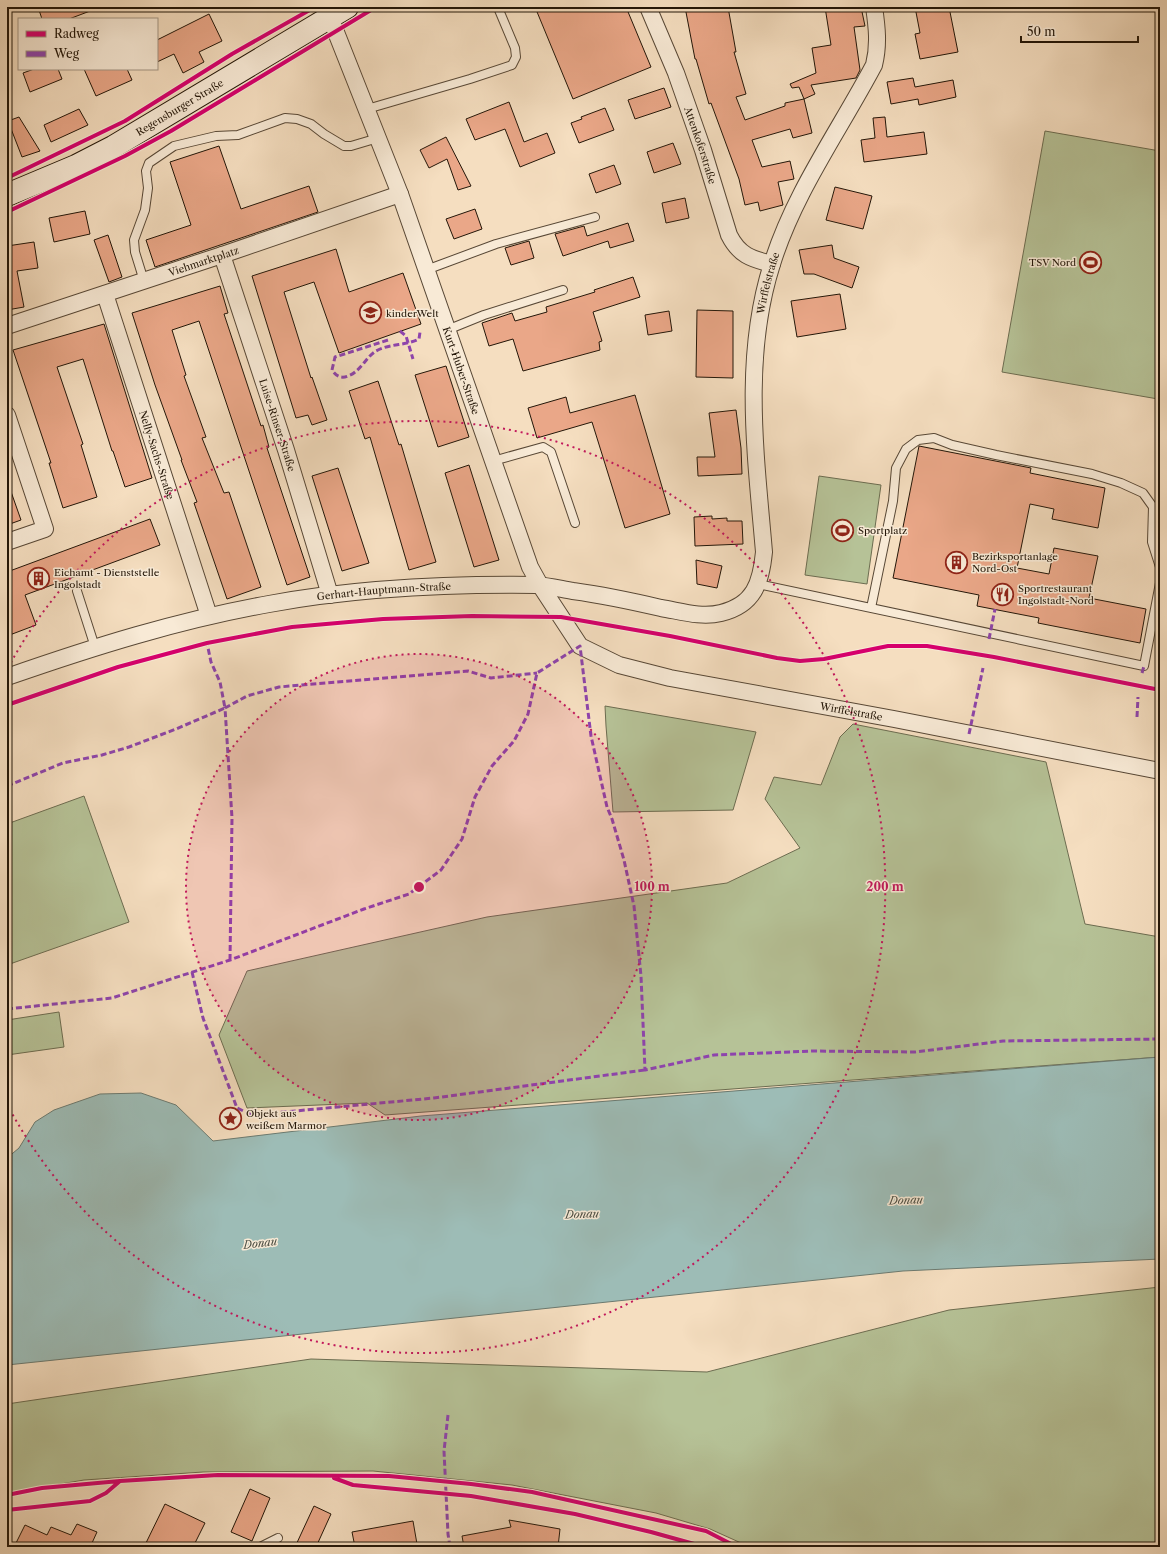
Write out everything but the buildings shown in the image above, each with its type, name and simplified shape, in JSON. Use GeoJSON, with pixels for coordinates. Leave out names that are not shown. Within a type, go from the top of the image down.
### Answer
{"type":"FeatureCollection","features":[{"type":"Feature","properties":{"kind":"street","name":"Attenkoferstraße"},"geometry":{"type":"LineString","coordinates":[[648,7],[676,73],[703,150],[729,235],[735,246],[744,254],[755,260],[772,264]]}},
{"type":"Feature","properties":{"kind":"street","name":"Wirffelstraße"},"geometry":{"type":"LineString","coordinates":[[758,584],[764,552],[755,439],[753,388],[756,339],[763,298],[772,264],[804,189],[874,65],[878,37],[874,7]]}},
{"type":"Feature","properties":{"kind":"street","name":"Kurt-Huber-Straße"},"geometry":{"type":"LineString","coordinates":[[335,10],[367,108],[400,194],[530,567],[561,617]]}},
{"type":"Feature","properties":{"kind":"street","name":"Regensburger Straße"},"geometry":{"type":"LineString","coordinates":[[8,193],[76,166],[113,147],[335,10]]}},
{"type":"Feature","properties":{"kind":"street","name":"Viehmarktplatz"},"geometry":{"type":"LineString","coordinates":[[7,326],[222,256],[400,194]]}},
{"type":"Feature","properties":{"kind":"street","name":"Luise-Rinser-Straße"},"geometry":{"type":"LineString","coordinates":[[222,256],[286,450],[330,595]]}},
{"type":"Feature","properties":{"kind":"street","name":"Nelly-Sachs-Straße"},"geometry":{"type":"LineString","coordinates":[[105,294],[209,616]]}},
{"type":"Feature","properties":{"kind":"street"},"geometry":{"type":"LineString","coordinates":[[7,415],[45,529],[7,542]]}},
{"type":"Feature","properties":{"kind":"street","name":"Gerhart-Hauptmann-Straße"},"geometry":{"type":"LineString","coordinates":[[7,678],[95,647],[141,633],[209,616],[269,604],[330,595],[463,585],[540,585],[600,595],[700,615],[719,613],[735,608],[749,598],[758,584]]}},
{"type":"Feature","properties":{"kind":"street","name":"Wirffelstraße"},"geometry":{"type":"LineString","coordinates":[[561,617],[580,646],[619,664],[670,678],[1160,771]]}},
{"type":"Feature","properties":{"kind":"lane"},"geometry":{"type":"LineString","coordinates":[[367,108],[470,79],[512,65],[516,57],[515,48],[499,10]]}},
{"type":"Feature","properties":{"kind":"lane"},"geometry":{"type":"LineString","coordinates":[[144,281],[135,252],[134,240],[145,210],[148,188],[146,171],[149,163],[174,146],[216,136],[238,135],[285,118],[297,118],[311,124],[344,146],[350,146],[378,138]]}},
{"type":"Feature","properties":{"kind":"lane"},"geometry":{"type":"LineString","coordinates":[[426,270],[496,244],[595,217]]}},
{"type":"Feature","properties":{"kind":"lane"},"geometry":{"type":"LineString","coordinates":[[447,330],[484,315],[563,290]]}},
{"type":"Feature","properties":{"kind":"lane"},"geometry":{"type":"LineString","coordinates":[[871,608],[893,501],[896,468],[906,449],[918,440],[934,438],[952,445],[1092,474],[1121,483],[1143,493],[1153,507],[1152,542],[1160,567]]}},
{"type":"Feature","properties":{"kind":"lane"},"geometry":{"type":"LineString","coordinates":[[493,461],[543,447],[551,452],[575,523]]}},
{"type":"Feature","properties":{"kind":"lane"},"geometry":{"type":"LineString","coordinates":[[758,584],[1144,666],[1160,583]]}},
{"type":"Feature","properties":{"kind":"lane"},"geometry":{"type":"LineString","coordinates":[[77,591],[95,647]]}},
{"type":"Feature","properties":{"kind":"lane"},"geometry":{"type":"LineString","coordinates":[[260,1547],[278,1538]]}},
{"type":"Feature","properties":{"kind":"green space","name":"TSV Nord"},"geometry":{"type":"Polygon","coordinates":[[[1045,131],[1160,151],[1160,388],[1158,399],[1002,372],[1045,131]]]}},
{"type":"Feature","properties":{"kind":"green space","name":"Sportplatz"},"geometry":{"type":"Polygon","coordinates":[[[819,476],[881,485],[867,584],[805,575],[819,476]]]}},
{"type":"Feature","properties":{"kind":"green space"},"geometry":{"type":"Polygon","coordinates":[[[605,706],[756,732],[733,810],[613,812],[605,706]]]}},
{"type":"Feature","properties":{"kind":"green space"},"geometry":{"type":"Polygon","coordinates":[[[853,724],[1046,762],[1085,924],[1160,937],[1160,1057],[385,1115],[367,1103],[247,1108],[219,1035],[247,971],[487,917],[727,883],[800,848],[765,799],[774,777],[821,785],[840,737],[853,724]]]}},
{"type":"Feature","properties":{"kind":"green space"},"geometry":{"type":"Polygon","coordinates":[[[84,796],[129,922],[7,965],[7,824],[84,796]]]}},
{"type":"Feature","properties":{"kind":"green space"},"geometry":{"type":"Polygon","coordinates":[[[59,1012],[64,1047],[7,1055],[7,1020],[59,1012]]]}},
{"type":"Feature","properties":{"kind":"green space"},"geometry":{"type":"Polygon","coordinates":[[[1160,1287],[1160,1547],[750,1547],[710,1529],[656,1513],[512,1485],[373,1471],[203,1472],[84,1480],[7,1493],[7,1404],[311,1359],[707,1372],[949,1310],[1160,1287]]]}},
{"type":"Feature","properties":{"kind":"water","name":"Donau"},"geometry":{"type":"Polygon","coordinates":[[[1160,1057],[1160,1259],[903,1271],[7,1365],[7,1158],[19,1148],[35,1122],[54,1110],[100,1094],[141,1093],[176,1105],[213,1141],[421,1116],[1160,1057]]]}},
{"type":"Feature","properties":{"kind":"marked path"},"geometry":{"type":"LineString","coordinates":[[400,331],[406,336],[413,359]]}},
{"type":"Feature","properties":{"kind":"marked path"},"geometry":{"type":"LineString","coordinates":[[388,340],[335,357],[332,370],[339,376],[348,376],[356,371],[376,351],[382,348],[408,343],[419,339],[420,332]]}},
{"type":"Feature","properties":{"kind":"marked path"},"geometry":{"type":"LineString","coordinates":[[989,639],[995,609]]}},
{"type":"Feature","properties":{"kind":"marked path"},"geometry":{"type":"LineString","coordinates":[[7,786],[63,763],[102,755],[129,747],[225,708],[220,682],[211,662],[207,643]]}},
{"type":"Feature","properties":{"kind":"marked path"},"geometry":{"type":"LineString","coordinates":[[7,1009],[112,998],[230,960],[364,909],[409,894],[441,870],[462,839],[475,797],[492,766],[514,741],[528,714],[537,673],[580,646],[591,736],[607,807],[624,860],[634,906],[641,976],[645,1070],[714,1055],[813,1051],[915,1052],[1003,1041],[1160,1039]]}},
{"type":"Feature","properties":{"kind":"marked path"},"geometry":{"type":"LineString","coordinates":[[1142,673],[1144,666]]}},
{"type":"Feature","properties":{"kind":"marked path"},"geometry":{"type":"LineString","coordinates":[[969,734],[983,668]]}},
{"type":"Feature","properties":{"kind":"marked path"},"geometry":{"type":"LineString","coordinates":[[230,960],[232,818],[225,708],[247,696],[279,687],[468,671],[491,678],[537,673]]}},
{"type":"Feature","properties":{"kind":"marked path"},"geometry":{"type":"LineString","coordinates":[[1137,717],[1138,697]]}},
{"type":"Feature","properties":{"kind":"marked path"},"geometry":{"type":"LineString","coordinates":[[192,972],[203,1018],[237,1108],[252,1115],[434,1098],[645,1070]]}},
{"type":"Feature","properties":{"kind":"marked path"},"geometry":{"type":"LineString","coordinates":[[448,1415],[444,1451],[450,1547]]}},
{"type":"Feature","properties":{"kind":"marked path"},"geometry":{"type":"LineString","coordinates":[[1151,1547],[1160,1541]]}},
{"type":"Feature","properties":{"kind":"cycle path"},"geometry":{"type":"LineString","coordinates":[[7,178],[125,121],[232,54],[315,7]]}},
{"type":"Feature","properties":{"kind":"cycle path"},"geometry":{"type":"LineString","coordinates":[[7,212],[125,156],[171,131],[376,7]]}},
{"type":"Feature","properties":{"kind":"cycle path"},"geometry":{"type":"LineString","coordinates":[[7,705],[118,667],[207,643],[292,627],[383,619],[472,616],[561,617],[670,636],[777,658],[800,661],[824,659],[888,646],[927,646],[994,657],[1160,690]]}},
{"type":"Feature","properties":{"kind":"cycle path"},"geometry":{"type":"LineString","coordinates":[[7,1495],[42,1488],[120,1481],[218,1475],[389,1476],[532,1492],[706,1531],[737,1547]]}},
{"type":"Feature","properties":{"kind":"cycle path"},"geometry":{"type":"LineString","coordinates":[[334,1478],[353,1485],[471,1496],[575,1514],[651,1532],[705,1547]]}},
{"type":"Feature","properties":{"kind":"cycle path"},"geometry":{"type":"LineString","coordinates":[[7,1510],[90,1501],[106,1493],[120,1481]]}},
{"type":"Feature","properties":{"kind":"place","name":"TSV Nord"},"geometry":{"type":"Point","coordinates":[1091,262]}},
{"type":"Feature","properties":{"kind":"place","name":"kinderWelt"},"geometry":{"type":"Point","coordinates":[371,313]}},
{"type":"Feature","properties":{"kind":"place","name":"Sportplatz"},"geometry":{"type":"Point","coordinates":[843,530]}},
{"type":"Feature","properties":{"kind":"place","name":"Bezirksportanlage Nord-Ost"},"geometry":{"type":"Point","coordinates":[957,562]}},
{"type":"Feature","properties":{"kind":"place","name":"Eichamt - Dienststelle Ingolstadt"},"geometry":{"type":"Point","coordinates":[39,578]}},
{"type":"Feature","properties":{"kind":"place","name":"Sportrestaurant Ingolstadt-Nord"},"geometry":{"type":"Point","coordinates":[1002,594]}},
{"type":"Feature","properties":{"kind":"place","name":"Objekt aus weißem Marmor"},"geometry":{"type":"Point","coordinates":[230,1119]}}]}
